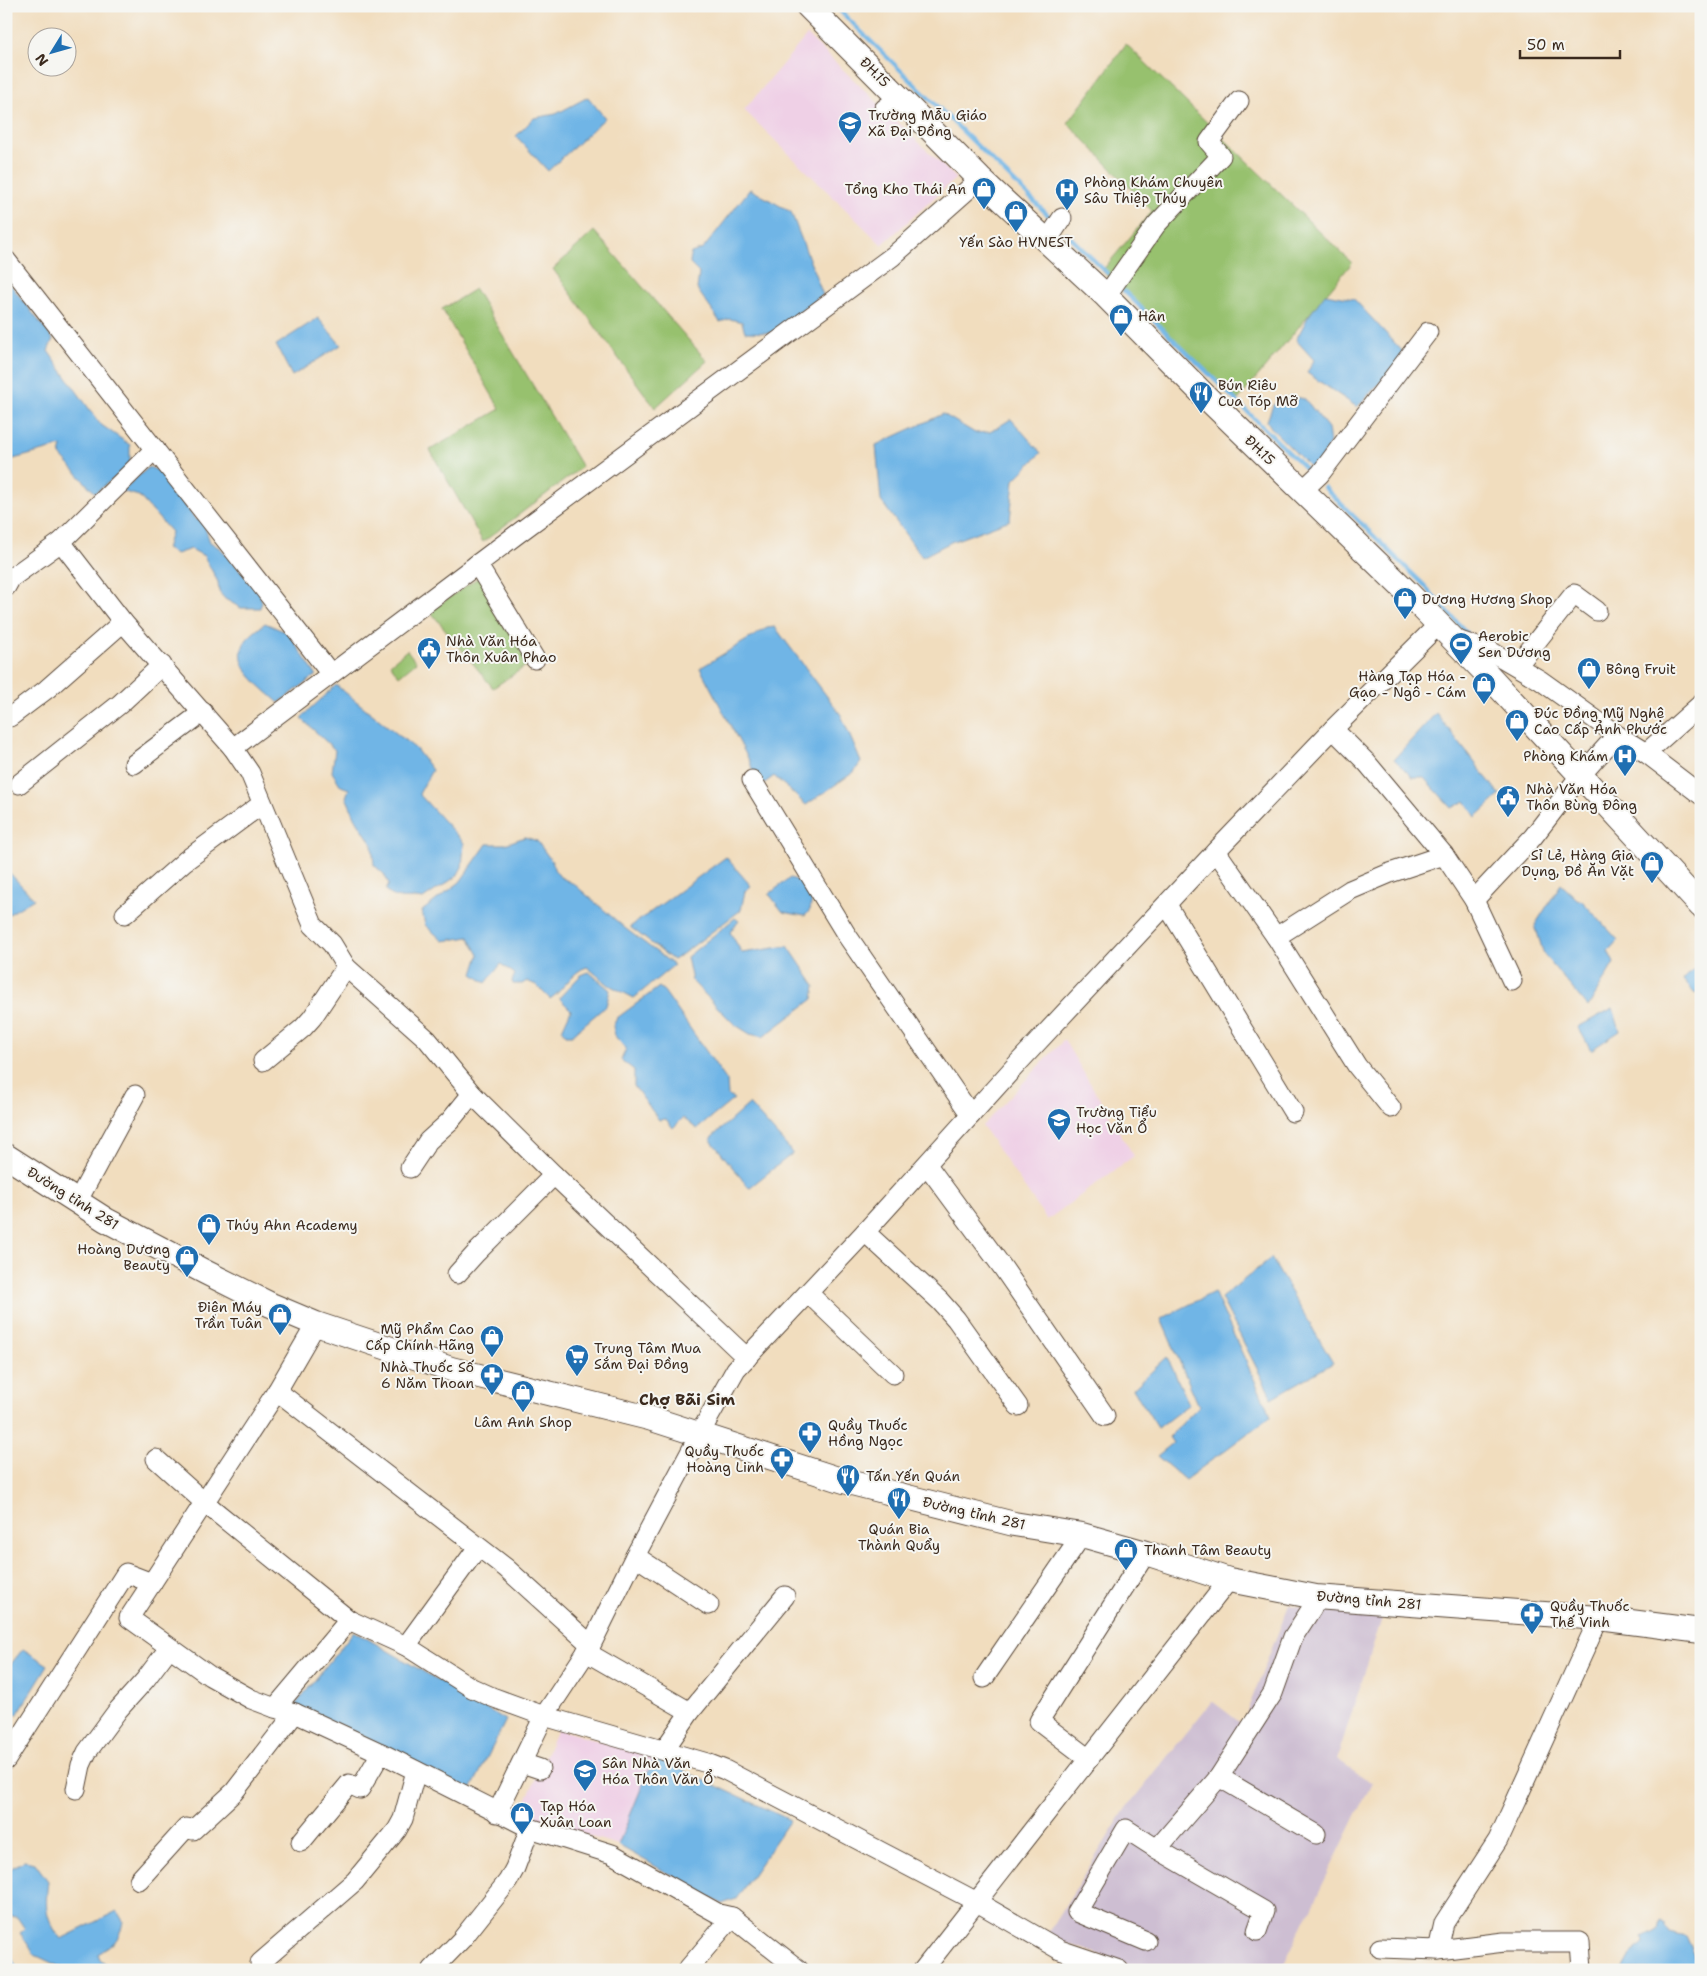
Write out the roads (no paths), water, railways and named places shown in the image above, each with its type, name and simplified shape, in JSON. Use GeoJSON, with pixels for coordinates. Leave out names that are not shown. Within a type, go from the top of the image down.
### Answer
{"type":"FeatureCollection","features":[{"type":"Feature","properties":{"kind":"main road","name":"ĐH.15"},"geometry":{"type":"LineString","coordinates":[[808,6],[892,103],[980,179],[1106,296],[1444,632],[1701,906]]}},
{"type":"Feature","properties":{"kind":"main road","name":"Đường tỉnh 281"},"geometry":{"type":"LineString","coordinates":[[6,1156],[106,1220],[271,1305],[316,1324],[451,1369],[606,1407],[700,1434],[844,1481],[1014,1524],[1082,1535],[1146,1553],[1228,1580],[1316,1597],[1599,1618],[1701,1631]]}},
{"type":"Feature","properties":{"kind":"street"},"geometry":{"type":"LineString","coordinates":[[1106,296],[1156,225],[1221,156],[1209,142],[1239,101]]}},
{"type":"Feature","properties":{"kind":"street"},"geometry":{"type":"LineString","coordinates":[[233,748],[893,256],[980,179]]}},
{"type":"Feature","properties":{"kind":"street"},"geometry":{"type":"LineString","coordinates":[[1047,241],[1062,218]]}},
{"type":"Feature","properties":{"kind":"street"},"geometry":{"type":"LineString","coordinates":[[6,260],[331,674]]}},
{"type":"Feature","properties":{"kind":"street"},"geometry":{"type":"LineString","coordinates":[[1302,491],[1320,474],[1428,332]]}},
{"type":"Feature","properties":{"kind":"street"},"geometry":{"type":"LineString","coordinates":[[8,580],[61,542],[155,449]]}},
{"type":"Feature","properties":{"kind":"street"},"geometry":{"type":"LineString","coordinates":[[61,542],[123,622],[203,712],[233,748],[250,773],[313,925],[332,944],[346,967],[427,1039],[472,1094],[554,1175],[747,1358]]}},
{"type":"Feature","properties":{"kind":"street"},"geometry":{"type":"LineString","coordinates":[[478,564],[535,658]]}},
{"type":"Feature","properties":{"kind":"street"},"geometry":{"type":"LineString","coordinates":[[1517,666],[1574,594],[1597,611]]}},
{"type":"Feature","properties":{"kind":"street"},"geometry":{"type":"LineString","coordinates":[[10,717],[47,689],[123,622]]}},
{"type":"Feature","properties":{"kind":"street"},"geometry":{"type":"LineString","coordinates":[[497,1813],[544,1716],[589,1649],[700,1434],[736,1369],[927,1166],[971,1114],[1024,1069],[1167,905],[1333,729],[1444,632],[1492,652],[1540,680],[1617,735],[1646,753],[1701,795]]}},
{"type":"Feature","properties":{"kind":"street"},"geometry":{"type":"LineString","coordinates":[[19,784],[120,704],[162,665]]}},
{"type":"Feature","properties":{"kind":"street"},"geometry":{"type":"LineString","coordinates":[[1646,753],[1701,704]]}},
{"type":"Feature","properties":{"kind":"street"},"geometry":{"type":"LineString","coordinates":[[134,764],[203,712]]}},
{"type":"Feature","properties":{"kind":"street"},"geometry":{"type":"LineString","coordinates":[[1333,729],[1367,763],[1444,855],[1474,900],[1512,981]]}},
{"type":"Feature","properties":{"kind":"street"},"geometry":{"type":"LineString","coordinates":[[1474,900],[1533,837],[1580,776],[1617,735]]}},
{"type":"Feature","properties":{"kind":"street"},"geometry":{"type":"LineString","coordinates":[[752,780],[846,934],[971,1114]]}},
{"type":"Feature","properties":{"kind":"street"},"geometry":{"type":"LineString","coordinates":[[125,914],[184,861],[262,804]]}},
{"type":"Feature","properties":{"kind":"street"},"geometry":{"type":"LineString","coordinates":[[1216,852],[1276,937],[1357,1066],[1391,1108]]}},
{"type":"Feature","properties":{"kind":"street"},"geometry":{"type":"LineString","coordinates":[[1276,937],[1350,890],[1390,872],[1444,855]]}},
{"type":"Feature","properties":{"kind":"street"},"geometry":{"type":"LineString","coordinates":[[1167,905],[1293,1112]]}},
{"type":"Feature","properties":{"kind":"street"},"geometry":{"type":"LineString","coordinates":[[263,1061],[308,1023],[346,967]]}},
{"type":"Feature","properties":{"kind":"street"},"geometry":{"type":"LineString","coordinates":[[410,1168],[428,1141],[450,1121],[472,1094]]}},
{"type":"Feature","properties":{"kind":"street"},"geometry":{"type":"LineString","coordinates":[[78,1202],[135,1095]]}},
{"type":"Feature","properties":{"kind":"street"},"geometry":{"type":"LineString","coordinates":[[927,1166],[1003,1268],[1105,1416]]}},
{"type":"Feature","properties":{"kind":"street"},"geometry":{"type":"LineString","coordinates":[[458,1274],[476,1253],[554,1175]]}},
{"type":"Feature","properties":{"kind":"street"},"geometry":{"type":"LineString","coordinates":[[866,1232],[940,1301],[956,1319],[1018,1406]]}},
{"type":"Feature","properties":{"kind":"street"},"geometry":{"type":"LineString","coordinates":[[808,1293],[893,1374]]}},
{"type":"Feature","properties":{"kind":"street"},"geometry":{"type":"LineString","coordinates":[[316,1324],[277,1391],[129,1618],[210,1676],[251,1699],[295,1713],[530,1828],[612,1854],[719,1914],[732,1917],[799,1970]]}},
{"type":"Feature","properties":{"kind":"street"},"geometry":{"type":"LineString","coordinates":[[277,1391],[506,1568],[589,1649],[690,1712]]}},
{"type":"Feature","properties":{"kind":"street"},"geometry":{"type":"LineString","coordinates":[[156,1460],[204,1504],[349,1620],[406,1646],[472,1688],[544,1716],[664,1750],[725,1770],[977,1902],[1060,1950],[1119,1970]]}},
{"type":"Feature","properties":{"kind":"street"},"geometry":{"type":"LineString","coordinates":[[984,1678],[1082,1535]]}},
{"type":"Feature","properties":{"kind":"street"},"geometry":{"type":"LineString","coordinates":[[406,1646],[478,1547]]}},
{"type":"Feature","properties":{"kind":"street"},"geometry":{"type":"LineString","coordinates":[[1089,1759],[1039,1720],[1146,1553]]}},
{"type":"Feature","properties":{"kind":"street"},"geometry":{"type":"LineString","coordinates":[[636,1556],[710,1605]]}},
{"type":"Feature","properties":{"kind":"street"},"geometry":{"type":"LineString","coordinates":[[6,1760],[126,1573],[152,1583]]}},
{"type":"Feature","properties":{"kind":"street"},"geometry":{"type":"LineString","coordinates":[[923,1970],[1228,1580]]}},
{"type":"Feature","properties":{"kind":"street"},"geometry":{"type":"LineString","coordinates":[[664,1750],[690,1712],[785,1596]]}},
{"type":"Feature","properties":{"kind":"street"},"geometry":{"type":"LineString","coordinates":[[1157,1850],[1219,1777],[1273,1693],[1293,1637],[1312,1608],[1316,1597]]}},
{"type":"Feature","properties":{"kind":"street"},"geometry":{"type":"LineString","coordinates":[[1438,1950],[1444,1924],[1498,1840],[1599,1618]]}},
{"type":"Feature","properties":{"kind":"street"},"geometry":{"type":"LineString","coordinates":[[275,1708],[349,1620]]}},
{"type":"Feature","properties":{"kind":"street"},"geometry":{"type":"LineString","coordinates":[[76,1788],[81,1765],[87,1752],[118,1710],[145,1680],[169,1648]]}},
{"type":"Feature","properties":{"kind":"street"},"geometry":{"type":"LineString","coordinates":[[138,1880],[186,1828],[193,1830],[226,1801],[295,1713]]}},
{"type":"Feature","properties":{"kind":"street"},"geometry":{"type":"LineString","coordinates":[[302,1842],[349,1784],[360,1789],[380,1753]]}},
{"type":"Feature","properties":{"kind":"street"},"geometry":{"type":"LineString","coordinates":[[522,1762],[540,1769]]}},
{"type":"Feature","properties":{"kind":"street"},"geometry":{"type":"LineString","coordinates":[[260,1963],[344,1892],[397,1830],[403,1819],[416,1772]]}},
{"type":"Feature","properties":{"kind":"street"},"geometry":{"type":"LineString","coordinates":[[1219,1777],[1316,1834]]}},
{"type":"Feature","properties":{"kind":"street"},"geometry":{"type":"LineString","coordinates":[[432,1970],[462,1939],[508,1881],[530,1828]]}},
{"type":"Feature","properties":{"kind":"street"},"geometry":{"type":"LineString","coordinates":[[1146,1941],[1077,1912],[1126,1829],[1157,1850],[1264,1911],[1257,1931]]}},
{"type":"Feature","properties":{"kind":"street"},"geometry":{"type":"LineString","coordinates":[[687,1970],[732,1917]]}},
{"type":"Feature","properties":{"kind":"street"},"geometry":{"type":"LineString","coordinates":[[1380,1948],[1438,1950],[1504,1942],[1580,1942],[1582,1970]]}},
{"type":"Feature","properties":{"kind":"water"},"geometry":{"type":"Polygon","coordinates":[[[588,97],[605,118],[548,171],[516,136],[534,118],[556,114],[588,97]]]}},
{"type":"Feature","properties":{"kind":"water"},"geometry":{"type":"Polygon","coordinates":[[[750,189],[791,212],[823,295],[771,333],[745,332],[742,322],[730,319],[720,322],[697,289],[699,273],[690,264],[691,253],[703,249],[750,189]]]}},
{"type":"Feature","properties":{"kind":"water"},"geometry":{"type":"Polygon","coordinates":[[[6,279],[53,339],[48,351],[100,424],[130,445],[130,466],[95,493],[60,455],[62,446],[6,461],[6,279]]]}},
{"type":"Feature","properties":{"kind":"water"},"geometry":{"type":"Polygon","coordinates":[[[1325,294],[1354,299],[1406,355],[1357,407],[1307,373],[1314,360],[1296,340],[1308,317],[1325,294]]]}},
{"type":"Feature","properties":{"kind":"water"},"geometry":{"type":"Polygon","coordinates":[[[318,318],[341,345],[292,376],[276,345],[318,318]]]}},
{"type":"Feature","properties":{"kind":"water"},"geometry":{"type":"Polygon","coordinates":[[[1290,396],[1305,399],[1328,428],[1330,443],[1314,471],[1272,429],[1267,421],[1273,405],[1290,396]]]}},
{"type":"Feature","properties":{"kind":"water"},"geometry":{"type":"Polygon","coordinates":[[[943,414],[975,433],[990,432],[1011,419],[1041,453],[1014,480],[1010,520],[951,542],[922,557],[881,501],[876,445],[943,414]]]}},
{"type":"Feature","properties":{"kind":"water"},"geometry":{"type":"Polygon","coordinates":[[[149,467],[159,471],[196,520],[202,519],[210,542],[221,549],[259,591],[262,602],[260,608],[241,608],[225,599],[219,592],[218,582],[204,556],[191,549],[176,554],[166,549],[171,532],[139,496],[121,491],[149,467]]]}},
{"type":"Feature","properties":{"kind":"water"},"geometry":{"type":"Polygon","coordinates":[[[265,623],[297,637],[294,642],[316,675],[279,703],[256,683],[244,666],[242,658],[242,649],[247,639],[265,623]]]}},
{"type":"Feature","properties":{"kind":"water"},"geometry":{"type":"Polygon","coordinates":[[[775,627],[841,715],[861,762],[854,772],[806,805],[774,776],[762,785],[756,781],[750,762],[700,668],[767,628],[775,627]]]}},
{"type":"Feature","properties":{"kind":"water"},"geometry":{"type":"Polygon","coordinates":[[[336,685],[416,749],[432,770],[419,794],[464,843],[462,867],[457,876],[423,899],[399,898],[386,890],[389,884],[384,874],[374,865],[372,844],[356,819],[346,797],[349,789],[341,786],[332,772],[335,750],[301,718],[336,685]]]}},
{"type":"Feature","properties":{"kind":"water"},"geometry":{"type":"Polygon","coordinates":[[[1436,713],[1500,795],[1476,817],[1465,801],[1452,808],[1423,777],[1412,777],[1394,759],[1436,713]]]}},
{"type":"Feature","properties":{"kind":"water"},"geometry":{"type":"Polygon","coordinates":[[[525,837],[537,841],[553,863],[554,869],[560,877],[574,884],[626,929],[674,965],[634,998],[609,985],[587,967],[577,972],[550,999],[536,985],[527,981],[522,984],[513,984],[512,981],[515,974],[501,964],[486,983],[473,974],[479,955],[469,937],[443,941],[425,925],[422,911],[460,882],[487,844],[505,844],[525,837]]]}},
{"type":"Feature","properties":{"kind":"water"},"geometry":{"type":"Polygon","coordinates":[[[726,857],[751,886],[745,891],[741,910],[681,955],[673,960],[630,927],[726,857]]]}},
{"type":"Feature","properties":{"kind":"water"},"geometry":{"type":"Polygon","coordinates":[[[6,869],[34,899],[6,916],[6,869]]]}},
{"type":"Feature","properties":{"kind":"water"},"geometry":{"type":"Polygon","coordinates":[[[790,878],[800,881],[812,899],[810,910],[805,916],[783,912],[769,894],[790,878]]]}},
{"type":"Feature","properties":{"kind":"water"},"geometry":{"type":"Polygon","coordinates":[[[1561,884],[1577,899],[1582,901],[1618,940],[1608,951],[1614,963],[1588,1007],[1544,955],[1535,925],[1561,884]]]}},
{"type":"Feature","properties":{"kind":"water"},"geometry":{"type":"Polygon","coordinates":[[[735,918],[739,921],[730,932],[742,953],[788,946],[815,986],[813,999],[763,1037],[750,1034],[734,1024],[692,981],[687,957],[735,918]]]}},
{"type":"Feature","properties":{"kind":"water"},"geometry":{"type":"Polygon","coordinates":[[[1701,962],[1701,989],[1695,994],[1683,980],[1701,962]]]}},
{"type":"Feature","properties":{"kind":"water"},"geometry":{"type":"Polygon","coordinates":[[[589,972],[610,990],[606,1006],[572,1035],[566,1035],[562,1030],[571,1010],[559,998],[581,975],[589,972]]]}},
{"type":"Feature","properties":{"kind":"water"},"geometry":{"type":"Polygon","coordinates":[[[659,987],[664,991],[727,1081],[728,1096],[734,1099],[697,1129],[683,1118],[673,1128],[666,1119],[659,1120],[634,1086],[634,1070],[621,1060],[626,1049],[615,1036],[613,1026],[617,1018],[659,987]]]}},
{"type":"Feature","properties":{"kind":"water"},"geometry":{"type":"Polygon","coordinates":[[[1613,1008],[1620,1031],[1591,1050],[1578,1027],[1613,1008]]]}},
{"type":"Feature","properties":{"kind":"water"},"geometry":{"type":"Polygon","coordinates":[[[749,1104],[793,1153],[749,1188],[710,1139],[749,1104]]]}},
{"type":"Feature","properties":{"kind":"water"},"geometry":{"type":"Polygon","coordinates":[[[1271,1258],[1333,1363],[1272,1398],[1221,1298],[1271,1258]]]}},
{"type":"Feature","properties":{"kind":"water"},"geometry":{"type":"Polygon","coordinates":[[[1214,1292],[1271,1416],[1185,1480],[1157,1456],[1173,1443],[1169,1437],[1199,1406],[1161,1319],[1214,1292]]]}},
{"type":"Feature","properties":{"kind":"water"},"geometry":{"type":"Polygon","coordinates":[[[1167,1357],[1189,1404],[1158,1428],[1133,1389],[1167,1357]]]}},
{"type":"Feature","properties":{"kind":"water"},"geometry":{"type":"Polygon","coordinates":[[[354,1631],[506,1720],[470,1792],[295,1705],[354,1631]]]}},
{"type":"Feature","properties":{"kind":"water"},"geometry":{"type":"Polygon","coordinates":[[[23,1649],[48,1665],[17,1715],[6,1709],[6,1670],[23,1649]]]}},
{"type":"Feature","properties":{"kind":"water"},"geometry":{"type":"Polygon","coordinates":[[[654,1757],[790,1820],[736,1899],[722,1904],[618,1845],[654,1757]]]}},
{"type":"Feature","properties":{"kind":"water"},"geometry":{"type":"Polygon","coordinates":[[[24,1861],[35,1863],[48,1881],[47,1912],[52,1925],[61,1939],[117,1911],[123,1921],[120,1933],[112,1944],[98,1954],[100,1959],[113,1970],[67,1970],[35,1955],[20,1933],[25,1929],[17,1917],[6,1916],[6,1871],[24,1861]]]}},
{"type":"Feature","properties":{"kind":"water"},"geometry":{"type":"Polygon","coordinates":[[[1659,1921],[1663,1923],[1670,1933],[1686,1937],[1696,1959],[1701,1963],[1701,1970],[1619,1970],[1623,1968],[1630,1955],[1644,1944],[1643,1938],[1657,1930],[1659,1921]]]}},
{"type":"Feature","properties":{"kind":"waterway"},"geometry":{"type":"LineString","coordinates":[[835,6],[1050,217]]}},
{"type":"Feature","properties":{"kind":"waterway"},"geometry":{"type":"LineString","coordinates":[[1066,233],[1107,273]]}},
{"type":"Feature","properties":{"kind":"waterway"},"geometry":{"type":"LineString","coordinates":[[1124,291],[1307,470]]}},
{"type":"Feature","properties":{"kind":"waterway"},"geometry":{"type":"LineString","coordinates":[[1324,487],[1424,585],[1466,632]]}},
{"type":"Feature","properties":{"kind":"waterway"},"geometry":{"type":"LineString","coordinates":[[6,1952],[17,1970]]}},
{"type":"Feature","properties":{"kind":"place","name":"Trường Mẫu Giáo Xã Đại Đồng"},"geometry":{"type":"Point","coordinates":[850,144]}},
{"type":"Feature","properties":{"kind":"place","name":"Tổng Kho Thái An"},"geometry":{"type":"Point","coordinates":[984,210]}},
{"type":"Feature","properties":{"kind":"place","name":"Phòng Khám Chuyên Sâu Thiệp Thúy"},"geometry":{"type":"Point","coordinates":[1067,211]}},
{"type":"Feature","properties":{"kind":"place","name":"Yến Sào HVNEST"},"geometry":{"type":"Point","coordinates":[1016,233]}},
{"type":"Feature","properties":{"kind":"place","name":"Hân"},"geometry":{"type":"Point","coordinates":[1121,337]}},
{"type":"Feature","properties":{"kind":"place","name":"Bún Riêu Cua Tóp Mỡ"},"geometry":{"type":"Point","coordinates":[1201,414]}},
{"type":"Feature","properties":{"kind":"place","name":"Dương Hương Shop"},"geometry":{"type":"Point","coordinates":[1405,620]}},
{"type":"Feature","properties":{"kind":"place","name":"Aerobic Sen Dương"},"geometry":{"type":"Point","coordinates":[1461,665]}},
{"type":"Feature","properties":{"kind":"place","name":"Nhà Văn Hóa Thôn Xuân Phao"},"geometry":{"type":"Point","coordinates":[429,670]}},
{"type":"Feature","properties":{"kind":"place","name":"Bông Fruit"},"geometry":{"type":"Point","coordinates":[1589,690]}},
{"type":"Feature","properties":{"kind":"place","name":"Hàng Tạp Hóa - Gạo - Ngô - Cám"},"geometry":{"type":"Point","coordinates":[1484,705]}},
{"type":"Feature","properties":{"kind":"place","name":"Đúc Đồng Mỹ Nghệ Cao Cấp Ảnh Phước"},"geometry":{"type":"Point","coordinates":[1517,742]}},
{"type":"Feature","properties":{"kind":"place","name":"Phòng Khám"},"geometry":{"type":"Point","coordinates":[1625,777]}},
{"type":"Feature","properties":{"kind":"place","name":"Nhà Văn Hóa Thôn Bùng Đông"},"geometry":{"type":"Point","coordinates":[1508,818]}},
{"type":"Feature","properties":{"kind":"place","name":"Sỉ Lẻ, Hàng Gia Dụng, Đồ Ăn Vặt"},"geometry":{"type":"Point","coordinates":[1652,884]}},
{"type":"Feature","properties":{"kind":"place","name":"Trường Tiểu Học Văn Ổ"},"geometry":{"type":"Point","coordinates":[1059,1141]}},
{"type":"Feature","properties":{"kind":"place","name":"Thúy Ahn Academy"},"geometry":{"type":"Point","coordinates":[209,1246]}},
{"type":"Feature","properties":{"kind":"place","name":"Hoàng Dương Beauty"},"geometry":{"type":"Point","coordinates":[187,1278]}},
{"type":"Feature","properties":{"kind":"place","name":"Điện Máy Trần Tuân"},"geometry":{"type":"Point","coordinates":[280,1336]}},
{"type":"Feature","properties":{"kind":"place","name":"Mỹ Phẩm Cao Cấp Chính Hãng"},"geometry":{"type":"Point","coordinates":[492,1358]}},
{"type":"Feature","properties":{"kind":"place","name":"Trung Tâm Mua Sắm Đại Đồng"},"geometry":{"type":"Point","coordinates":[577,1377]}},
{"type":"Feature","properties":{"kind":"place","name":"Nhà Thuốc Số 6 Năm Thoan"},"geometry":{"type":"Point","coordinates":[492,1396]}},
{"type":"Feature","properties":{"kind":"place","name":"Lâm Anh Shop"},"geometry":{"type":"Point","coordinates":[523,1413]}},
{"type":"Feature","properties":{"kind":"place","name":"Quầy Thuốc Hồng Ngọc"},"geometry":{"type":"Point","coordinates":[810,1454]}},
{"type":"Feature","properties":{"kind":"place","name":"Quầy Thuốc Hoàng Linh"},"geometry":{"type":"Point","coordinates":[782,1480]}},
{"type":"Feature","properties":{"kind":"place","name":"Tấn Yến Quán"},"geometry":{"type":"Point","coordinates":[848,1497]}},
{"type":"Feature","properties":{"kind":"place","name":"Quán Bia Thành Quẩy"},"geometry":{"type":"Point","coordinates":[899,1520]}},
{"type":"Feature","properties":{"kind":"place","name":"Thanh Tâm Beauty"},"geometry":{"type":"Point","coordinates":[1126,1571]}},
{"type":"Feature","properties":{"kind":"place","name":"Quầy Thuốc Thế Vinh"},"geometry":{"type":"Point","coordinates":[1532,1635]}},
{"type":"Feature","properties":{"kind":"place","name":"Sân Nhà Văn Hóa Thôn Văn Ổ"},"geometry":{"type":"Point","coordinates":[585,1792]}},
{"type":"Feature","properties":{"kind":"place","name":"Tạp Hóa Xuân Loan"},"geometry":{"type":"Point","coordinates":[522,1835]}},
{"type":"Feature","properties":{"kind":"district","name":"Chợ Bãi Sim"},"geometry":{"type":"Point","coordinates":[687,1399]}}]}
